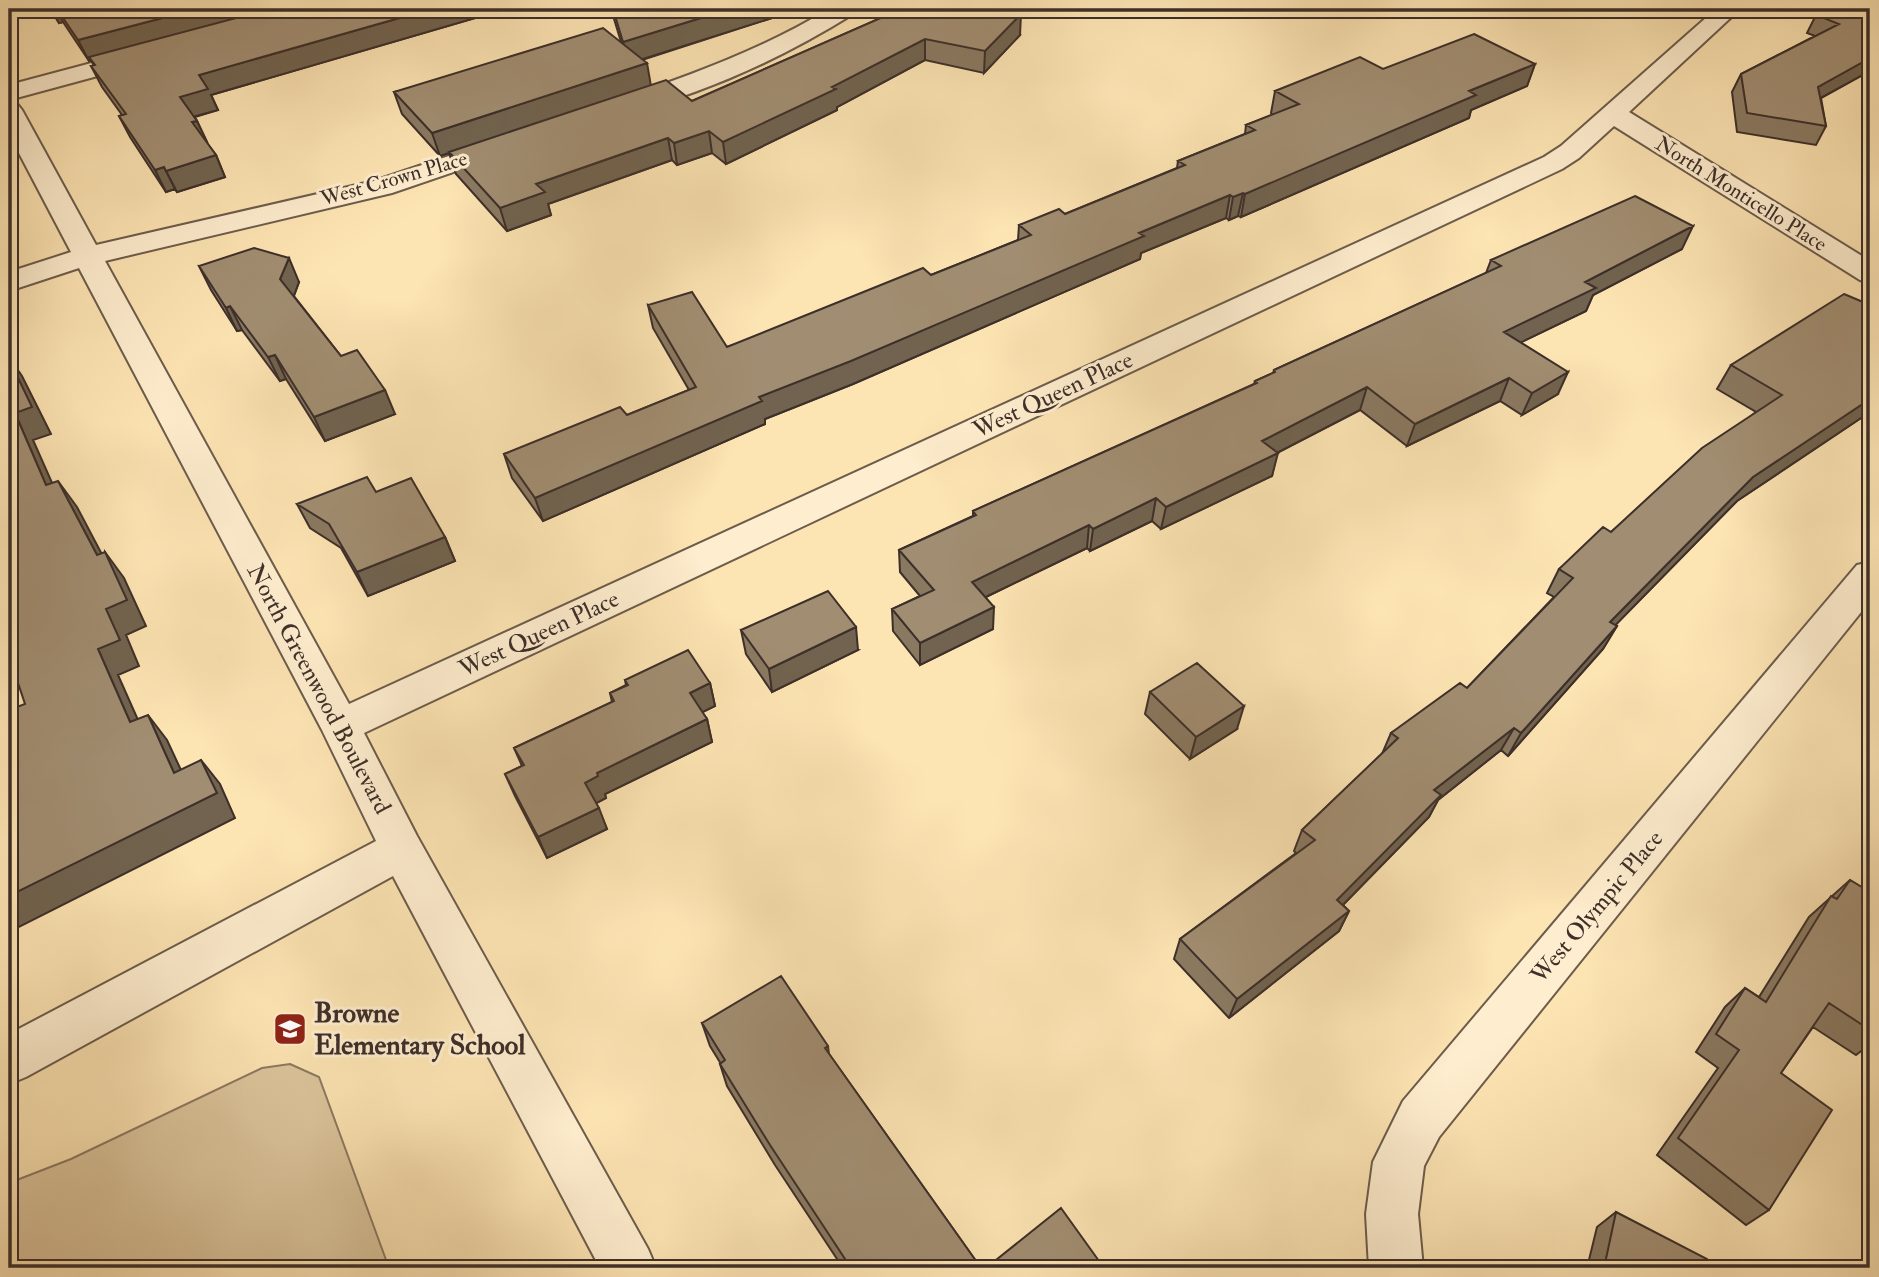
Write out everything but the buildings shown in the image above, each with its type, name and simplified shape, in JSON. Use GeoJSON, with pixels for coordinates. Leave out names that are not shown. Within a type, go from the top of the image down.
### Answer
{"type":"FeatureCollection","features":[{"type":"Feature","properties":{"kind":"street"},"geometry":{"type":"LineString","coordinates":[[606,112],[724,72],[803,36],[845,9]]}},
{"type":"Feature","properties":{"kind":"street","name":"West Queen Place"},"geometry":{"type":"LineString","coordinates":[[340,726],[1553,163],[1570,152],[1729,9]]}},
{"type":"Feature","properties":{"kind":"street"},"geometry":{"type":"LineString","coordinates":[[9,93],[169,49]]}},
{"type":"Feature","properties":{"kind":"street","name":"North Greenwood Boulevard"},"geometry":{"type":"LineString","coordinates":[[9,110],[340,726],[402,849],[629,1268]]}},
{"type":"Feature","properties":{"kind":"street","name":"North Monticello Place"},"geometry":{"type":"LineString","coordinates":[[1612,113],[1870,274]]}},
{"type":"Feature","properties":{"kind":"street","name":"West Crown Place"},"geometry":{"type":"LineString","coordinates":[[9,282],[88,256],[382,187],[527,139]]}},
{"type":"Feature","properties":{"kind":"street","name":"West Olympic Place"},"geometry":{"type":"LineString","coordinates":[[1396,1268],[1392,1214],[1399,1162],[1422,1119],[1870,575]]}},
{"type":"Feature","properties":{"kind":"street"},"geometry":{"type":"LineString","coordinates":[[9,1060],[402,849]]}},
{"type":"Feature","properties":{"kind":"shaded area"},"geometry":{"type":"Polygon","coordinates":[[[290,1064],[319,1077],[389,1268],[9,1268],[9,1183],[71,1159],[262,1068],[290,1064]]]}},
{"type":"Feature","properties":{"kind":"place","name":"Browne Elementary School"},"geometry":{"type":"Point","coordinates":[290,1029]}}]}
